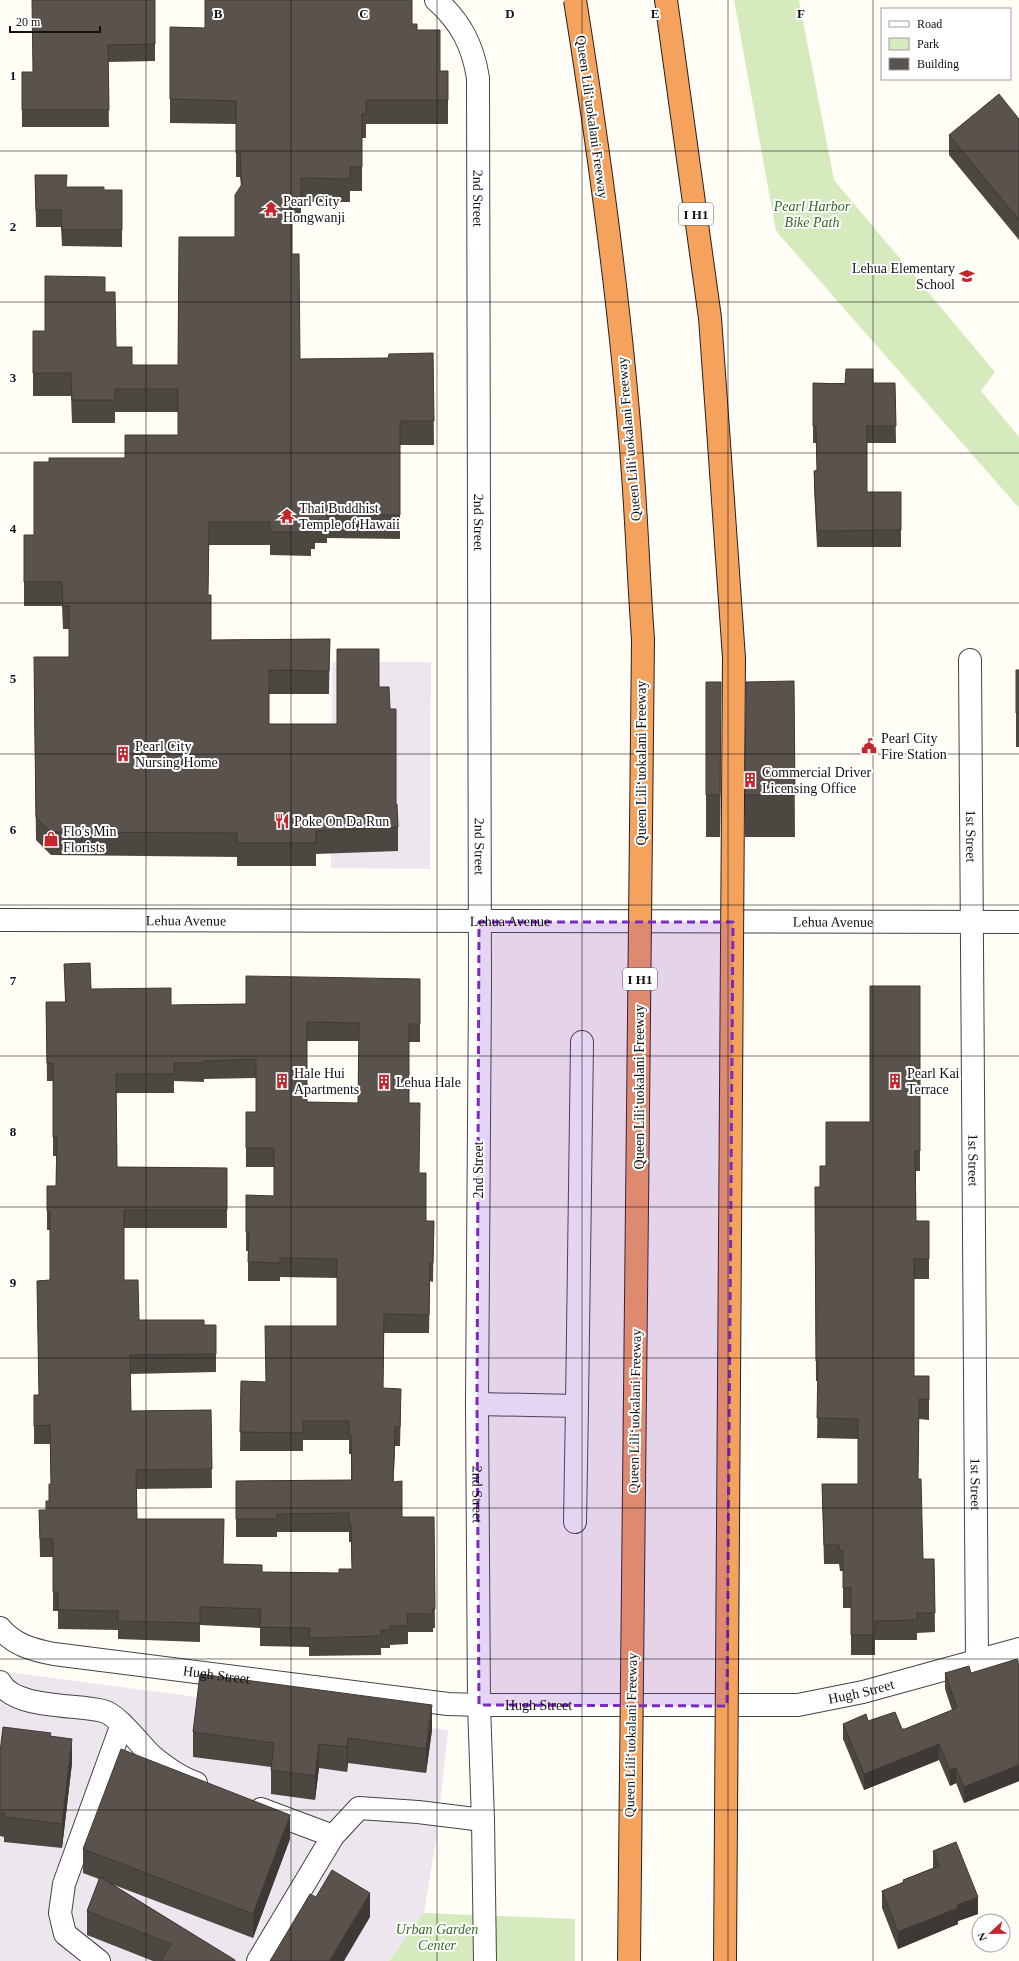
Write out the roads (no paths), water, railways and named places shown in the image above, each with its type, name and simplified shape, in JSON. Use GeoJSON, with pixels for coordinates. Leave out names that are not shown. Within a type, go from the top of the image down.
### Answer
{"type":"FeatureCollection","features":[{"type":"Feature","properties":{"kind":"highway","name":"Queen Liliʻuokalani Freeway"},"geometry":{"type":"LineString","coordinates":[[575,0],[595,128],[617,312],[633,474],[642,640],[628,1961]]}},
{"type":"Feature","properties":{"kind":"highway","name":"I H1"},"geometry":{"type":"LineString","coordinates":[[666,0],[710,318],[734,658],[725,1961]]}},
{"type":"Feature","properties":{"kind":"street","name":"2nd Street"},"geometry":{"type":"LineString","coordinates":[[436,0],[454,17],[463,31],[471,46],[478,78],[479,922],[476,1404],[479,1705],[483,1820],[485,1961]]}},
{"type":"Feature","properties":{"kind":"street","name":"1st Street"},"geometry":{"type":"LineString","coordinates":[[970,660],[975,1628],[977,1661]]}},
{"type":"Feature","properties":{"kind":"street","name":"Lehua Avenue"},"geometry":{"type":"LineString","coordinates":[[0,920],[1019,922]]}},
{"type":"Feature","properties":{"kind":"street"},"geometry":{"type":"LineString","coordinates":[[575,1522],[582,1042]]}},
{"type":"Feature","properties":{"kind":"street"},"geometry":{"type":"LineString","coordinates":[[476,1404],[577,1406]]}},
{"type":"Feature","properties":{"kind":"street","name":"Hugh Street"},"geometry":{"type":"LineString","coordinates":[[0,1628],[7,1636],[32,1650],[54,1654],[448,1704],[479,1705],[798,1705],[863,1692],[1019,1649]]}},
{"type":"Feature","properties":{"kind":"street"},"geometry":{"type":"LineString","coordinates":[[0,1682],[12,1694],[27,1700],[104,1711],[122,1724],[152,1756],[188,1780],[217,1792]]}},
{"type":"Feature","properties":{"kind":"street"},"geometry":{"type":"LineString","coordinates":[[95,1960],[66,1934],[60,1913],[64,1884],[122,1724]]}},
{"type":"Feature","properties":{"kind":"street"},"geometry":{"type":"LineString","coordinates":[[246,1803],[333,1836]]}},
{"type":"Feature","properties":{"kind":"street"},"geometry":{"type":"LineString","coordinates":[[258,1961],[333,1836],[359,1808],[418,1812],[483,1820]]}},
{"type":"Feature","properties":{"kind":"place","name":"Pearl City Hongwanji"},"geometry":{"type":"Point","coordinates":[271,209]}},
{"type":"Feature","properties":{"kind":"place","name":"Lehua Elementary School"},"geometry":{"type":"Point","coordinates":[967,276]}},
{"type":"Feature","properties":{"kind":"place","name":"Thai Buddhist Temple of Hawaii"},"geometry":{"type":"Point","coordinates":[287,516]}},
{"type":"Feature","properties":{"kind":"place","name":"Pearl City Fire Station"},"geometry":{"type":"Point","coordinates":[869,746]}},
{"type":"Feature","properties":{"kind":"place","name":"Pearl City Nursing Home"},"geometry":{"type":"Point","coordinates":[123,754]}},
{"type":"Feature","properties":{"kind":"place","name":"Commercial Driver Licensing Office"},"geometry":{"type":"Point","coordinates":[750,780]}},
{"type":"Feature","properties":{"kind":"place","name":"Poke On Da Run"},"geometry":{"type":"Point","coordinates":[282,821]}},
{"type":"Feature","properties":{"kind":"place","name":"Flo's Min Florists"},"geometry":{"type":"Point","coordinates":[51,839]}},
{"type":"Feature","properties":{"kind":"place","name":"Hale Hui Apartments"},"geometry":{"type":"Point","coordinates":[282,1081]}},
{"type":"Feature","properties":{"kind":"place","name":"Pearl Kai Terrace"},"geometry":{"type":"Point","coordinates":[895,1081]}},
{"type":"Feature","properties":{"kind":"place","name":"Lehua Hale"},"geometry":{"type":"Point","coordinates":[384,1082]}},
{"type":"Feature","properties":{"kind":"park label","name":"Pearl Harbor Bike Path"},"geometry":{"type":"Point","coordinates":[812,214]}},
{"type":"Feature","properties":{"kind":"park label","name":"Urban Garden Center"},"geometry":{"type":"Point","coordinates":[437,1938]}}]}
